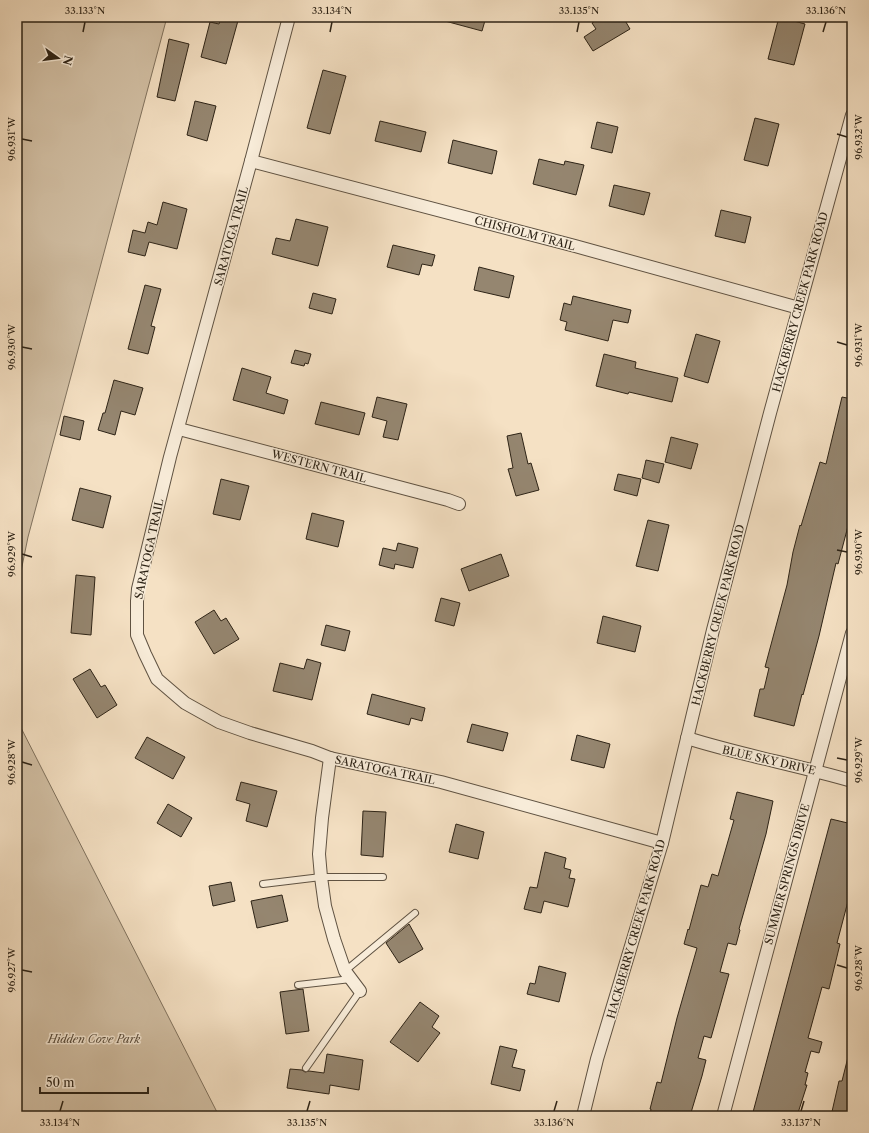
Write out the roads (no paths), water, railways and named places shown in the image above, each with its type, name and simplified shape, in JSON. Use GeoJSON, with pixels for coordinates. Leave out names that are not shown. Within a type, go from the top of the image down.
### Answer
{"type":"FeatureCollection","features":[{"type":"Feature","properties":{"kind":"street","name":"SARATOGA TRAIL"},"geometry":{"type":"LineString","coordinates":[[289,17],[179,429],[168,464],[136,601],[137,635],[144,654],[157,679],[185,703],[219,722],[330,758],[441,782],[662,843]]}},
{"type":"Feature","properties":{"kind":"street","name":"HACKBERRY CREEK PARK ROAD"},"geometry":{"type":"LineString","coordinates":[[583,1116],[598,1059],[662,843],[718,612],[770,413],[852,115]]}},
{"type":"Feature","properties":{"kind":"street","name":"CHISHOLM TRAIL"},"geometry":{"type":"LineString","coordinates":[[251,162],[575,246],[799,308]]}},
{"type":"Feature","properties":{"kind":"street","name":"WESTERN TRAIL"},"geometry":{"type":"LineString","coordinates":[[179,429],[459,504]]}},
{"type":"Feature","properties":{"kind":"street","name":"SUMMER SPRINGS DRIVE"},"geometry":{"type":"LineString","coordinates":[[723,1116],[852,633]]}},
{"type":"Feature","properties":{"kind":"street","name":"BLUE SKY DRIVE"},"geometry":{"type":"LineString","coordinates":[[687,738],[714,746],[815,770],[852,781]]}},
{"type":"Feature","properties":{"kind":"street"},"geometry":{"type":"LineString","coordinates":[[330,758],[324,791],[319,847],[321,877],[325,906],[334,939],[348,975],[360,991]]}},
{"type":"Feature","properties":{"kind":"lane"},"geometry":{"type":"LineString","coordinates":[[263,884],[321,877],[383,877]]}},
{"type":"Feature","properties":{"kind":"lane"},"geometry":{"type":"LineString","coordinates":[[298,985],[348,975],[415,913]]}},
{"type":"Feature","properties":{"kind":"lane"},"geometry":{"type":"LineString","coordinates":[[306,1068],[360,991]]}},
{"type":"Feature","properties":{"kind":"park label","name":"Hidden Cove Park"},"geometry":{"type":"Point","coordinates":[94,1039]}}]}
